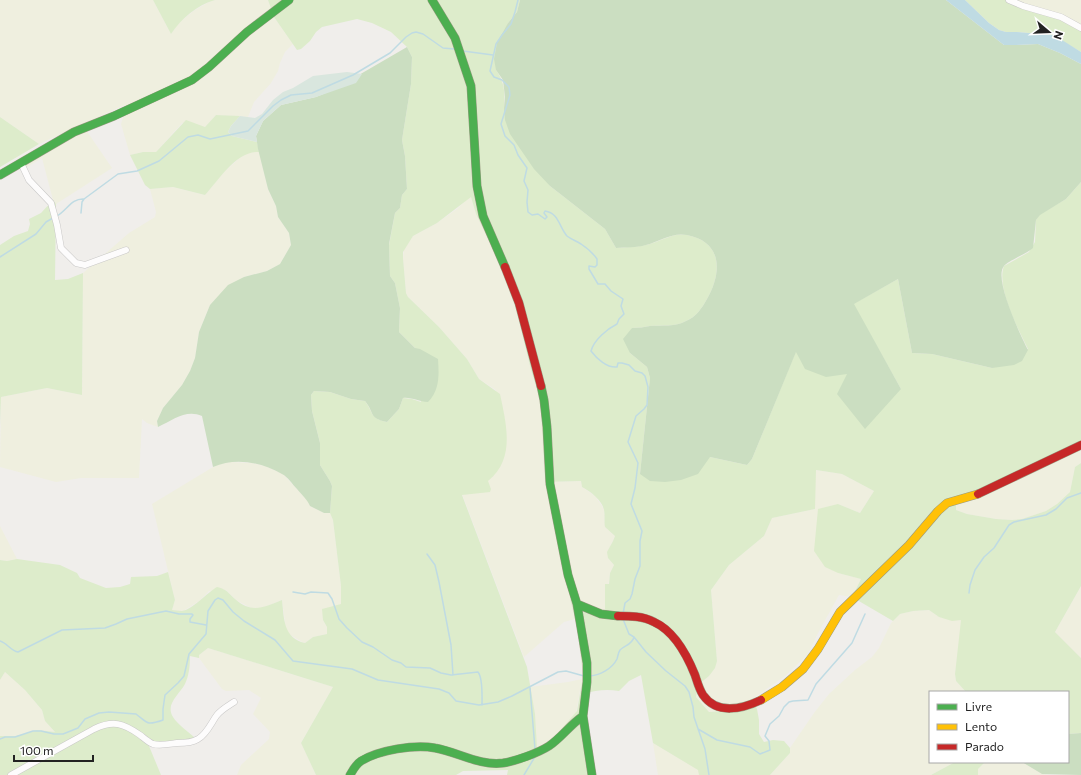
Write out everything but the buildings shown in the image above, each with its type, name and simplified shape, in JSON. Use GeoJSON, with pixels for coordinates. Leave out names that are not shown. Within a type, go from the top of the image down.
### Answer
{"type":"FeatureCollection","features":[{"type":"Feature","properties":{"kind":"street"},"geometry":{"type":"LineString","coordinates":[[0,175],[74,132],[121,114],[192,80],[209,67],[247,32],[289,0]]}},
{"type":"Feature","properties":{"kind":"street"},"geometry":{"type":"LineString","coordinates":[[432,0],[456,38],[464,59],[471,86],[476,186],[483,216],[519,303],[542,394],[546,422],[550,484],[568,575],[577,604],[587,672],[588,682],[583,716],[592,775]]}},
{"type":"Feature","properties":{"kind":"street"},"geometry":{"type":"LineString","coordinates":[[1009,0],[1023,6],[1061,17],[1081,28]]}},
{"type":"Feature","properties":{"kind":"street"},"geometry":{"type":"LineString","coordinates":[[21,163],[29,180],[51,203],[61,247],[74,262],[80,265],[88,264],[126,250]]}},
{"type":"Feature","properties":{"kind":"street"},"geometry":{"type":"LineString","coordinates":[[577,604],[602,614],[643,618],[655,622],[667,632],[687,656],[702,694],[708,702],[714,707],[721,709],[734,709],[751,705],[782,687],[803,668],[815,654],[845,607],[909,545],[943,506],[951,501],[980,493],[1081,445]]}},
{"type":"Feature","properties":{"kind":"street"},"geometry":{"type":"LineString","coordinates":[[11,775],[34,761],[106,724],[116,723],[125,726],[148,742],[155,744],[194,741],[202,737],[223,709],[234,702]]}},
{"type":"Feature","properties":{"kind":"street"},"geometry":{"type":"LineString","coordinates":[[350,775],[357,764],[368,758],[379,754],[417,747],[437,748],[490,763],[505,762],[545,749],[571,724],[583,716]]}},
{"type":"Feature","properties":{"kind":"green space"},"geometry":{"type":"Polygon","coordinates":[[[0,0],[153,0],[171,34],[178,24],[186,17],[211,1],[268,0],[274,17],[293,44],[285,52],[278,71],[271,83],[254,102],[248,117],[216,115],[205,127],[182,123],[156,152],[143,152],[130,155],[121,124],[126,108],[125,105],[39,144],[0,117],[0,0]]]}},
{"type":"Feature","properties":{"kind":"green space"},"geometry":{"type":"Polygon","coordinates":[[[153,0],[215,0],[202,5],[190,13],[171,34],[153,0]]]}},
{"type":"Feature","properties":{"kind":"green space"},"geometry":{"type":"Polygon","coordinates":[[[268,0],[520,0],[517,12],[508,23],[496,70],[504,88],[504,108],[550,186],[605,229],[616,248],[651,244],[682,234],[699,239],[707,244],[713,251],[716,260],[717,269],[712,289],[703,306],[693,317],[677,324],[632,328],[630,353],[647,367],[650,378],[640,474],[710,457],[747,465],[752,459],[796,351],[847,374],[901,389],[853,304],[898,279],[912,353],[932,354],[992,368],[1028,349],[1005,296],[1002,275],[1004,266],[1029,252],[1035,242],[1036,220],[1040,214],[1066,199],[1081,182],[1081,443],[993,487],[971,500],[956,502],[956,510],[967,514],[1012,520],[1022,519],[1046,511],[1057,504],[1070,492],[1075,467],[1081,463],[1081,586],[1055,632],[1081,658],[1081,733],[1069,734],[1069,691],[965,691],[956,681],[955,674],[961,620],[952,621],[939,617],[929,610],[900,614],[893,621],[852,597],[861,579],[838,573],[825,567],[814,551],[818,509],[838,504],[860,513],[874,491],[842,474],[816,470],[815,509],[772,518],[764,536],[729,565],[711,590],[717,661],[715,668],[709,676],[698,685],[696,697],[709,712],[722,711],[752,699],[757,709],[759,734],[764,742],[773,740],[784,741],[790,748],[790,753],[770,775],[699,775],[698,770],[653,743],[641,675],[629,681],[619,691],[601,690],[583,694],[589,775],[507,775],[508,770],[463,771],[456,775],[316,775],[301,743],[333,687],[208,648],[199,655],[199,658],[190,656],[189,670],[185,684],[174,700],[171,708],[171,712],[175,720],[196,739],[149,746],[161,775],[0,775],[0,736],[16,736],[37,730],[55,732],[45,721],[42,710],[25,690],[5,672],[0,680],[0,560],[7,561],[17,559],[60,565],[77,573],[80,578],[106,588],[120,587],[130,584],[131,577],[157,576],[168,572],[175,600],[172,610],[182,611],[190,608],[217,587],[225,590],[241,604],[253,608],[264,607],[282,600],[284,620],[289,632],[292,637],[305,643],[313,637],[327,634],[327,627],[323,620],[322,609],[341,604],[341,586],[333,520],[330,513],[332,486],[320,465],[320,443],[312,411],[311,395],[314,391],[330,392],[351,399],[365,401],[377,419],[387,422],[399,409],[403,398],[421,402],[415,348],[399,332],[400,308],[395,283],[390,276],[389,245],[395,213],[400,208],[402,195],[407,189],[405,156],[402,140],[411,84],[412,57],[407,47],[391,32],[372,23],[357,19],[322,27],[316,32],[310,41],[301,49],[297,50],[274,17],[268,0]],[[471,197],[437,223],[413,236],[403,252],[406,293],[408,297],[439,327],[467,359],[479,379],[500,394],[505,417],[507,440],[503,462],[497,472],[488,481],[491,489],[490,492],[462,495],[527,667],[535,714],[537,748],[549,743],[577,711],[583,675],[578,618],[575,619],[570,599],[582,605],[605,612],[605,584],[609,584],[610,573],[614,565],[608,558],[607,552],[615,536],[605,527],[603,506],[599,500],[582,487],[581,481],[545,482],[541,412],[538,392],[531,370],[515,304],[501,266],[476,214],[471,197]]]}},
{"type":"Feature","properties":{"kind":"green space"},"geometry":{"type":"Polygon","coordinates":[[[520,0],[946,0],[1004,45],[1038,44],[1081,64],[1081,182],[1066,199],[1040,215],[1036,220],[1033,248],[1006,264],[1002,272],[1002,282],[1009,307],[1028,350],[1022,361],[1014,365],[992,368],[932,354],[912,353],[898,279],[854,304],[901,389],[865,429],[837,394],[847,374],[826,377],[805,369],[796,352],[752,459],[747,465],[710,457],[698,474],[681,480],[665,482],[650,481],[640,474],[650,378],[647,367],[630,353],[623,339],[632,328],[677,324],[693,317],[703,306],[712,289],[717,269],[716,260],[713,251],[707,244],[699,239],[682,234],[642,246],[616,248],[605,229],[550,186],[534,169],[510,134],[505,120],[503,80],[496,70],[494,59],[497,43],[508,23],[517,12],[520,0]]]}},
{"type":"Feature","properties":{"kind":"green space"},"geometry":{"type":"Polygon","coordinates":[[[965,0],[1012,0],[1081,28],[1081,52],[1052,35],[1006,32],[999,30],[989,23],[965,0]]]}},
{"type":"Feature","properties":{"kind":"green space"},"geometry":{"type":"Polygon","coordinates":[[[1012,0],[1081,0],[1081,28],[1012,0]]]}},
{"type":"Feature","properties":{"kind":"green space"},"geometry":{"type":"Polygon","coordinates":[[[407,47],[412,57],[411,84],[402,140],[405,156],[407,189],[402,195],[400,208],[395,213],[389,244],[390,276],[395,283],[400,308],[399,332],[415,348],[420,349],[438,359],[438,382],[435,392],[428,402],[403,398],[399,409],[387,422],[374,417],[365,401],[351,399],[330,392],[314,391],[311,395],[312,411],[320,443],[320,465],[332,486],[330,513],[324,513],[310,506],[306,499],[284,475],[265,466],[248,462],[230,462],[213,467],[202,416],[190,414],[180,416],[158,427],[157,421],[163,408],[182,385],[190,371],[195,358],[199,332],[210,305],[228,285],[244,277],[267,271],[280,264],[291,245],[289,233],[278,217],[276,206],[268,189],[258,149],[256,136],[263,121],[281,105],[316,97],[333,90],[407,47]]]}},
{"type":"Feature","properties":{"kind":"green space"},"geometry":{"type":"Polygon","coordinates":[[[216,115],[240,116],[228,132],[232,136],[257,142],[259,152],[243,156],[235,161],[205,195],[173,187],[150,189],[145,185],[130,155],[143,152],[156,152],[186,120],[205,127],[216,115]]]}},
{"type":"Feature","properties":{"kind":"green space"},"geometry":{"type":"Polygon","coordinates":[[[0,117],[39,144],[0,167],[0,117]]]}},
{"type":"Feature","properties":{"kind":"green space"},"geometry":{"type":"Polygon","coordinates":[[[84,127],[112,168],[56,204],[53,200],[42,158],[22,170],[21,163],[84,127]]]}},
{"type":"Feature","properties":{"kind":"green space"},"geometry":{"type":"Polygon","coordinates":[[[259,152],[268,189],[276,206],[278,217],[289,233],[291,245],[280,264],[267,271],[244,277],[210,305],[199,332],[195,358],[190,371],[182,385],[163,408],[157,421],[158,427],[147,423],[142,419],[139,478],[81,478],[56,482],[0,467],[1,397],[47,388],[82,395],[83,273],[129,233],[155,217],[156,212],[150,189],[173,187],[205,195],[223,173],[244,154],[259,152]]]}},
{"type":"Feature","properties":{"kind":"green space"},"geometry":{"type":"Polygon","coordinates":[[[469,197],[471,197],[476,214],[501,266],[515,304],[531,370],[538,392],[541,412],[545,482],[581,481],[582,487],[595,496],[602,506],[604,510],[605,527],[615,536],[611,544],[608,558],[614,565],[610,573],[605,612],[570,600],[575,619],[564,622],[524,657],[462,494],[491,489],[487,481],[496,390],[479,379],[467,359],[439,327],[408,297],[406,293],[403,258],[404,249],[413,236],[437,223],[457,209],[469,197]]]}},
{"type":"Feature","properties":{"kind":"green space"},"geometry":{"type":"Polygon","coordinates":[[[53,200],[56,204],[55,280],[68,279],[83,273],[82,395],[47,388],[1,397],[0,426],[0,245],[14,236],[28,231],[30,224],[29,219],[41,213],[53,200]]]}},
{"type":"Feature","properties":{"kind":"green space"},"geometry":{"type":"Polygon","coordinates":[[[1081,443],[1081,463],[1075,467],[1070,492],[1057,504],[1046,511],[1022,519],[1012,520],[967,514],[956,510],[956,502],[993,487],[1081,443]]]}},
{"type":"Feature","properties":{"kind":"green space"},"geometry":{"type":"Polygon","coordinates":[[[221,463],[252,463],[265,466],[283,474],[308,501],[310,506],[324,513],[330,513],[333,520],[341,586],[341,604],[323,620],[327,627],[327,634],[313,637],[305,643],[302,642],[289,634],[286,629],[282,600],[262,608],[253,609],[236,600],[226,590],[209,591],[199,601],[183,611],[172,610],[175,600],[152,504],[213,467],[221,463]]]}},
{"type":"Feature","properties":{"kind":"green space"},"geometry":{"type":"Polygon","coordinates":[[[815,470],[842,474],[874,491],[860,513],[838,504],[838,573],[861,579],[852,597],[839,595],[808,654],[785,676],[752,699],[722,711],[709,712],[696,697],[698,685],[709,676],[717,661],[711,590],[729,565],[764,536],[772,518],[815,509],[815,470]]]}},
{"type":"Feature","properties":{"kind":"green space"},"geometry":{"type":"Polygon","coordinates":[[[0,526],[17,559],[7,561],[0,560],[0,526]]]}},
{"type":"Feature","properties":{"kind":"green space"},"geometry":{"type":"Polygon","coordinates":[[[1081,586],[1081,658],[1055,632],[1081,586]]]}},
{"type":"Feature","properties":{"kind":"green space"},"geometry":{"type":"Polygon","coordinates":[[[929,610],[939,617],[962,620],[955,674],[956,681],[965,691],[929,691],[929,763],[953,763],[931,775],[770,775],[790,753],[790,748],[829,694],[855,670],[872,657],[879,648],[891,623],[900,614],[929,610]]]}},
{"type":"Feature","properties":{"kind":"green space"},"geometry":{"type":"Polygon","coordinates":[[[208,648],[333,687],[301,743],[316,775],[237,775],[241,765],[269,739],[270,732],[253,714],[261,698],[249,690],[226,691],[222,689],[199,658],[199,655],[208,648]]]}},
{"type":"Feature","properties":{"kind":"green space"},"geometry":{"type":"Polygon","coordinates":[[[5,672],[25,690],[42,710],[45,721],[55,732],[37,730],[16,736],[0,736],[0,680],[5,672]]]}},
{"type":"Feature","properties":{"kind":"green space"},"geometry":{"type":"Polygon","coordinates":[[[582,679],[576,713],[549,743],[536,748],[535,714],[530,687],[582,679]]]}},
{"type":"Feature","properties":{"kind":"green space"},"geometry":{"type":"Polygon","coordinates":[[[1081,733],[1081,775],[1042,774],[1024,763],[1069,763],[1069,734],[1081,733]]]}},
{"type":"Feature","properties":{"kind":"green space"},"geometry":{"type":"Polygon","coordinates":[[[653,743],[699,770],[699,775],[658,775],[653,743]]]}},
{"type":"Feature","properties":{"kind":"green space"},"geometry":{"type":"Polygon","coordinates":[[[953,763],[984,763],[978,769],[978,775],[931,775],[953,763]]]}},
{"type":"Feature","properties":{"kind":"green space"},"geometry":{"type":"Polygon","coordinates":[[[984,763],[1024,763],[1042,774],[1051,775],[978,775],[978,769],[984,763]]]}},
{"type":"Feature","properties":{"kind":"shaded area"},"geometry":{"type":"Polygon","coordinates":[[[347,72],[362,74],[356,83],[316,97],[281,105],[263,121],[256,136],[257,142],[232,136],[228,132],[240,116],[255,118],[262,114],[273,100],[283,92],[313,76],[347,72]]]}},
{"type":"Feature","properties":{"kind":"water"},"geometry":{"type":"Polygon","coordinates":[[[946,0],[965,0],[989,23],[999,30],[1006,32],[1052,35],[1081,52],[1081,64],[1038,44],[1004,45],[946,0]]]}},
{"type":"Feature","properties":{"kind":"waterway"},"geometry":{"type":"LineString","coordinates":[[518,0],[511,24],[496,44],[490,71],[494,77],[502,80],[509,87],[510,95],[501,124],[505,136],[514,145],[518,155],[527,168],[524,181],[528,190],[528,212],[532,215],[538,214],[545,219],[547,217],[544,213],[545,211],[553,214],[567,236],[585,247],[597,259],[597,265],[595,267],[589,266],[589,269],[598,284],[605,284],[611,291],[623,299],[621,306],[624,314],[619,319],[617,324],[598,339],[591,351],[599,360],[610,366],[617,367],[618,363],[622,363],[629,365],[635,371],[642,373],[645,376],[648,387],[647,405],[636,416],[628,442],[638,463],[635,488],[631,504],[642,531],[640,541],[640,566],[635,579],[632,594],[630,599],[625,603],[623,614]]}},
{"type":"Feature","properties":{"kind":"waterway"},"geometry":{"type":"LineString","coordinates":[[81,213],[82,202],[84,199],[118,174],[137,171],[159,161],[188,137],[198,135],[210,139],[248,131],[281,100],[291,95],[312,93],[353,75],[390,53],[412,33],[416,32],[423,34],[443,48],[454,49]]}},
{"type":"Feature","properties":{"kind":"waterway"},"geometry":{"type":"LineString","coordinates":[[463,51],[493,55]]}},
{"type":"Feature","properties":{"kind":"waterway"},"geometry":{"type":"LineString","coordinates":[[57,216],[76,200],[84,199]]}},
{"type":"Feature","properties":{"kind":"waterway"},"geometry":{"type":"LineString","coordinates":[[0,257],[36,234],[46,222],[53,218]]}},
{"type":"Feature","properties":{"kind":"waterway"},"geometry":{"type":"LineString","coordinates":[[969,593],[975,570],[984,557],[994,548],[1009,525],[1014,522],[1046,515],[1056,509],[1067,498],[1081,493]]}},
{"type":"Feature","properties":{"kind":"waterway"},"geometry":{"type":"LineString","coordinates":[[427,554],[435,565],[439,582],[451,645],[453,675]]}},
{"type":"Feature","properties":{"kind":"waterway"},"geometry":{"type":"LineString","coordinates":[[293,592],[305,594],[311,592],[328,593],[332,599],[339,619],[347,628],[362,642],[406,667],[430,668],[441,673],[451,675],[478,672],[481,683],[482,705]]}},
{"type":"Feature","properties":{"kind":"waterway"},"geometry":{"type":"LineString","coordinates":[[0,739],[5,737],[15,737],[33,731],[63,734],[78,728],[85,719],[99,713],[109,712],[136,714],[148,723],[163,720],[165,695],[184,676],[189,654],[206,634],[208,611],[218,598],[223,600],[233,612],[244,621],[275,640],[293,661],[352,669],[378,680],[439,689],[449,693],[456,701],[479,705],[498,702],[558,672],[566,671],[584,676]]}},
{"type":"Feature","properties":{"kind":"waterway"},"geometry":{"type":"LineString","coordinates":[[0,641],[18,652],[62,630],[105,628],[127,619],[166,611],[179,614],[192,614],[193,615],[190,622],[206,625]]}},
{"type":"Feature","properties":{"kind":"waterway"},"geometry":{"type":"LineString","coordinates":[[698,729],[717,740],[750,747],[760,754],[770,750],[769,741],[765,736],[770,724],[779,716],[789,702],[808,700],[816,684],[852,643],[865,614]]}},
{"type":"Feature","properties":{"kind":"waterway"},"geometry":{"type":"LineString","coordinates":[[623,619],[629,634],[634,637],[646,652],[666,671],[685,686],[689,692],[694,717],[705,749],[709,775]]}},
{"type":"Feature","properties":{"kind":"waterway"},"geometry":{"type":"LineString","coordinates":[[590,676],[602,673],[609,669],[615,663],[620,650],[630,643],[634,637]]}},
{"type":"Feature","properties":{"kind":"waterway"},"geometry":{"type":"LineString","coordinates":[[530,688],[535,749]]}},
{"type":"Feature","properties":{"kind":"waterway"},"geometry":{"type":"LineString","coordinates":[[524,775],[536,755]]}},
{"type":"Feature","properties":{"kind":"traffic: fast"},"geometry":{"type":"LineString","coordinates":[[0,175],[74,132],[114,116],[192,80],[209,67],[247,32],[289,0]]}},
{"type":"Feature","properties":{"kind":"traffic: fast"},"geometry":{"type":"LineString","coordinates":[[432,0],[455,38],[471,86],[477,186],[483,216],[505,267]]}},
{"type":"Feature","properties":{"kind":"traffic: fast"},"geometry":{"type":"LineString","coordinates":[[541,386],[547,427],[550,484],[568,575],[577,604],[601,614],[618,616]]}},
{"type":"Feature","properties":{"kind":"traffic: fast"},"geometry":{"type":"LineString","coordinates":[[577,604],[587,663],[587,682],[583,716],[592,775]]}},
{"type":"Feature","properties":{"kind":"traffic: fast"},"geometry":{"type":"LineString","coordinates":[[350,775],[361,761],[369,757],[387,751],[408,747],[435,748],[477,761],[494,763],[503,763],[520,759],[549,746],[583,716]]}},
{"type":"Feature","properties":{"kind":"traffic: slow"},"geometry":{"type":"LineString","coordinates":[[761,700],[782,687],[803,669],[818,649],[840,612],[909,545],[938,511],[947,503],[978,494]]}},
{"type":"Feature","properties":{"kind":"traffic: jam"},"geometry":{"type":"LineString","coordinates":[[505,267],[519,303],[541,386]]}},
{"type":"Feature","properties":{"kind":"traffic: jam"},"geometry":{"type":"LineString","coordinates":[[978,494],[1081,445]]}},
{"type":"Feature","properties":{"kind":"traffic: jam"},"geometry":{"type":"LineString","coordinates":[[618,616],[641,617],[654,622],[668,631],[684,652],[692,667],[703,695],[715,705],[722,708],[738,708],[761,700]]}}]}
